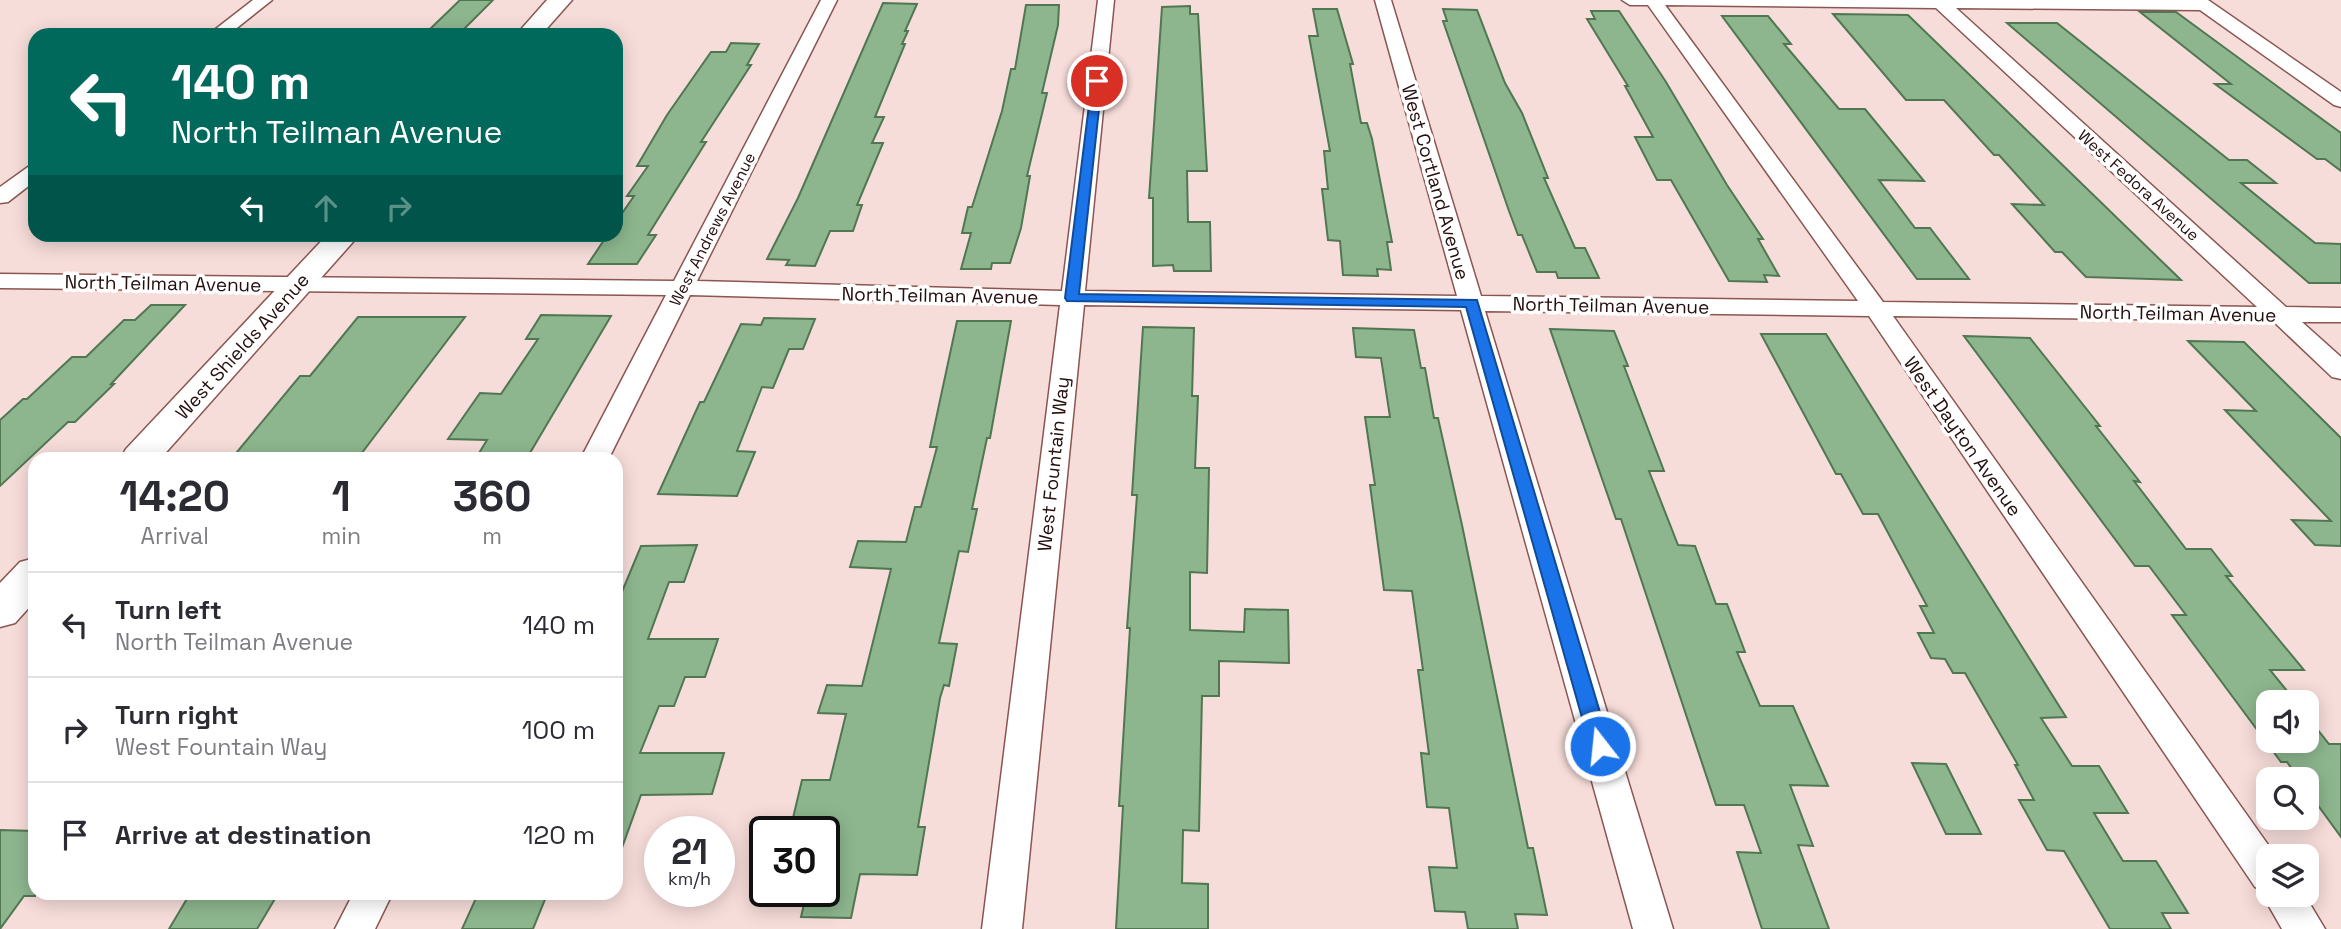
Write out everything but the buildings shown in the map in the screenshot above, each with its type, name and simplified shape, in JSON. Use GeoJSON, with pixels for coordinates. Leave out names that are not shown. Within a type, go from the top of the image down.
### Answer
{"type":"FeatureCollection","features":[{"type":"Feature","properties":{"kind":"main road"},"geometry":{"type":"LineString","coordinates":[[534,28],[560,0]]}},
{"type":"Feature","properties":{"kind":"main road","name":"West Shields Avenue"},"geometry":{"type":"LineString","coordinates":[[145,452],[338,242]]}},
{"type":"Feature","properties":{"kind":"main road"},"geometry":{"type":"LineString","coordinates":[[0,611],[28,581]]}},
{"type":"Feature","properties":{"kind":"street"},"geometry":{"type":"LineString","coordinates":[[226,28],[264,0]]}},
{"type":"Feature","properties":{"kind":"street","name":"West Andrews Avenue"},"geometry":{"type":"LineString","coordinates":[[598,452],[829,0]]}},
{"type":"Feature","properties":{"kind":"street","name":"West Fountain Way"},"geometry":{"type":"LineString","coordinates":[[1002,929],[1106,0]]}},
{"type":"Feature","properties":{"kind":"street","name":"West Cortland Avenue"},"geometry":{"type":"LineString","coordinates":[[1383,0],[1653,929]]}},
{"type":"Feature","properties":{"kind":"street"},"geometry":{"type":"LineString","coordinates":[[1630,0],[2201,3],[2341,101]]}},
{"type":"Feature","properties":{"kind":"street","name":"West Dayton Avenue"},"geometry":{"type":"LineString","coordinates":[[1654,0],[1876,309],[2256,858]]}},
{"type":"Feature","properties":{"kind":"street","name":"West Fedora Avenue"},"geometry":{"type":"LineString","coordinates":[[1939,2],[2341,371]]}},
{"type":"Feature","properties":{"kind":"street"},"geometry":{"type":"LineString","coordinates":[[0,197],[28,176]]}},
{"type":"Feature","properties":{"kind":"street","name":"North Teilman Avenue"},"geometry":{"type":"LineString","coordinates":[[0,281],[682,288],[1072,298],[2341,316]]}},
{"type":"Feature","properties":{"kind":"street"},"geometry":{"type":"LineString","coordinates":[[355,929],[370,900]]}},
{"type":"Feature","properties":{"kind":"street"},"geometry":{"type":"LineString","coordinates":[[2290,907],[2305,929]]}},
{"type":"Feature","properties":{"kind":"route"},"geometry":{"type":"LineString","coordinates":[[1097,81],[1072,298],[1472,303],[1600,746]]}}]}
